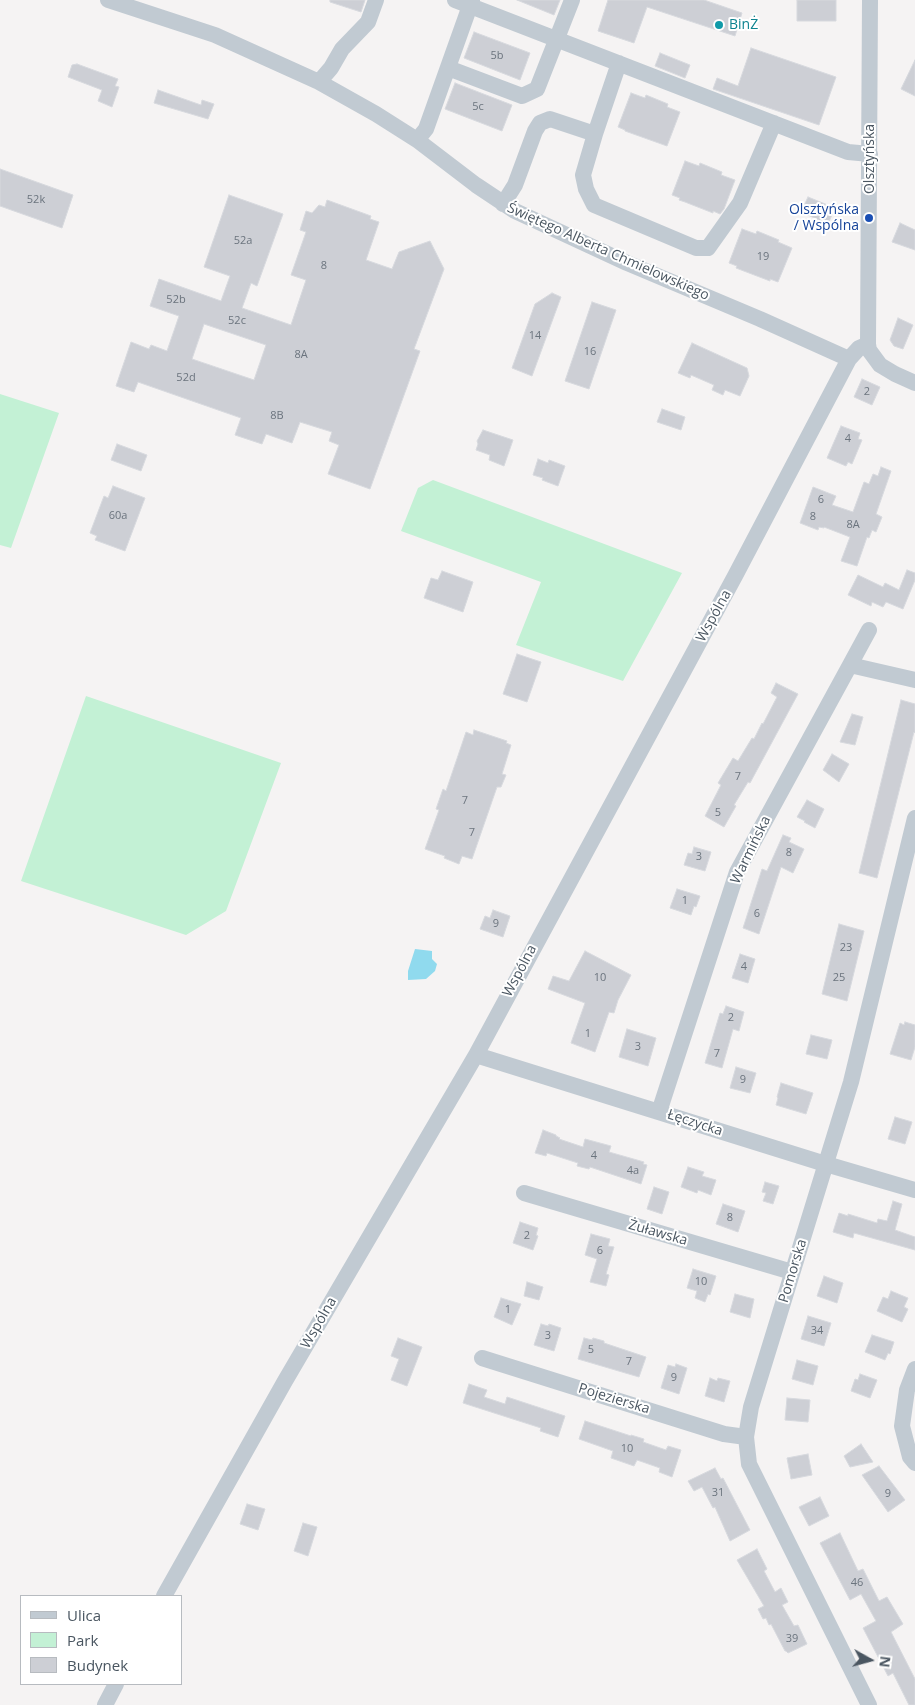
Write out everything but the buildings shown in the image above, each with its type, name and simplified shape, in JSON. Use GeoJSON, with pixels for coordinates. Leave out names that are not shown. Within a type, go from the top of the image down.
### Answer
{"type":"FeatureCollection","features":[{"type":"Feature","properties":{"kind":"street","name":"Świętego Alberta Chmielowskiego"},"geometry":{"type":"LineString","coordinates":[[108,0],[229,40],[319,82],[417,140],[514,211],[618,259],[760,319],[849,360]]}},
{"type":"Feature","properties":{"kind":"street"},"geometry":{"type":"LineString","coordinates":[[319,82],[331,68],[342,49],[368,22],[376,0]]}},
{"type":"Feature","properties":{"kind":"street"},"geometry":{"type":"LineString","coordinates":[[448,68],[522,96],[537,89],[572,0]]}},
{"type":"Feature","properties":{"kind":"street","name":"Olsztyńska"},"geometry":{"type":"LineString","coordinates":[[868,344],[870,0]]}},
{"type":"Feature","properties":{"kind":"street"},"geometry":{"type":"LineString","coordinates":[[417,140],[426,128],[448,68],[466,2],[848,152],[870,154]]}},
{"type":"Feature","properties":{"kind":"street"},"geometry":{"type":"LineString","coordinates":[[618,62],[583,175],[586,189],[594,204],[696,248],[708,248],[740,203],[774,123]]}},
{"type":"Feature","properties":{"kind":"street"},"geometry":{"type":"LineString","coordinates":[[504,204],[515,185],[535,131],[540,123],[550,119],[595,134]]}},
{"type":"Feature","properties":{"kind":"street"},"geometry":{"type":"LineString","coordinates":[[868,344],[880,365],[915,383]]}},
{"type":"Feature","properties":{"kind":"street","name":"Wspólna"},"geometry":{"type":"LineString","coordinates":[[165,1595],[285,1380],[476,1055],[735,576],[849,360],[859,348],[868,344]]}},
{"type":"Feature","properties":{"kind":"street","name":"Warmińska"},"geometry":{"type":"LineString","coordinates":[[660,1112],[737,872],[869,630]]}},
{"type":"Feature","properties":{"kind":"street"},"geometry":{"type":"LineString","coordinates":[[850,664],[915,680]]}},
{"type":"Feature","properties":{"kind":"street","name":"Pomorska"},"geometry":{"type":"LineString","coordinates":[[869,1705],[749,1464],[746,1437],[751,1407],[851,1082],[915,818]]}},
{"type":"Feature","properties":{"kind":"street","name":"Łęczycka"},"geometry":{"type":"LineString","coordinates":[[476,1055],[915,1190]]}},
{"type":"Feature","properties":{"kind":"street","name":"Żuławska"},"geometry":{"type":"LineString","coordinates":[[524,1193],[792,1272]]}},
{"type":"Feature","properties":{"kind":"street","name":"Pojezierska"},"geometry":{"type":"LineString","coordinates":[[482,1358],[724,1434],[746,1437]]}},
{"type":"Feature","properties":{"kind":"street"},"geometry":{"type":"LineString","coordinates":[[915,1369],[907,1390],[902,1426],[910,1457],[915,1463]]}},
{"type":"Feature","properties":{"kind":"street"},"geometry":{"type":"LineString","coordinates":[[105,1705],[115,1685]]}},
{"type":"Feature","properties":{"kind":"green space"},"geometry":{"type":"Polygon","coordinates":[[[0,394],[59,413],[11,548],[0,545],[0,394]]]}},
{"type":"Feature","properties":{"kind":"green space"},"geometry":{"type":"Polygon","coordinates":[[[433,480],[682,573],[623,681],[516,645],[541,582],[401,531],[418,488],[433,480]]]}},
{"type":"Feature","properties":{"kind":"green space"},"geometry":{"type":"Polygon","coordinates":[[[86,696],[281,763],[226,911],[186,935],[21,881],[86,696]]]}},
{"type":"Feature","properties":{"kind":"water"},"geometry":{"type":"Polygon","coordinates":[[[415,949],[432,951],[432,959],[437,964],[435,971],[426,979],[408,980],[408,971],[415,949]]]}},
{"type":"Feature","properties":{"kind":"place","name":"BinŻ"},"geometry":{"type":"Point","coordinates":[719,25]}},
{"type":"Feature","properties":{"kind":"place","name":"Olsztyńska / Wspólna"},"geometry":{"type":"Point","coordinates":[869,218]}}]}
